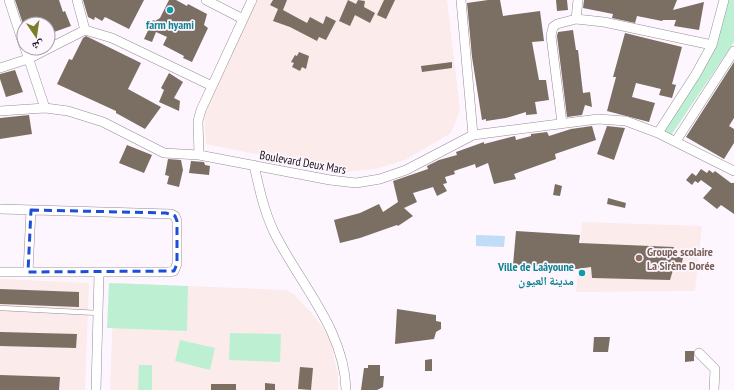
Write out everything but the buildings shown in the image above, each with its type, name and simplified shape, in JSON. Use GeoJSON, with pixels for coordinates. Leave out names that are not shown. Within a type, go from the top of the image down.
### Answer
{"type":"FeatureCollection","features":[{"type":"Feature","properties":{"kind":"street"},"geometry":{"type":"LineString","coordinates":[[9,0],[16,22]]}},
{"type":"Feature","properties":{"kind":"street"},"geometry":{"type":"LineString","coordinates":[[77,0],[85,30]]}},
{"type":"Feature","properties":{"kind":"street"},"geometry":{"type":"LineString","coordinates":[[206,0],[243,18]]}},
{"type":"Feature","properties":{"kind":"street"},"geometry":{"type":"LineString","coordinates":[[199,155],[198,121],[212,86],[252,0]]}},
{"type":"Feature","properties":{"kind":"street"},"geometry":{"type":"LineString","coordinates":[[461,0],[473,135]]}},
{"type":"Feature","properties":{"kind":"street"},"geometry":{"type":"LineString","coordinates":[[576,19],[578,0]]}},
{"type":"Feature","properties":{"kind":"street"},"geometry":{"type":"LineString","coordinates":[[658,133],[696,74],[712,45],[724,0]]}},
{"type":"Feature","properties":{"kind":"street"},"geometry":{"type":"LineString","coordinates":[[562,123],[551,30],[557,24],[576,19],[604,22],[712,45]]}},
{"type":"Feature","properties":{"kind":"street"},"geometry":{"type":"LineString","coordinates":[[0,68],[28,59],[85,30],[112,38],[212,86]]}},
{"type":"Feature","properties":{"kind":"street"},"geometry":{"type":"LineString","coordinates":[[676,141],[734,53]]}},
{"type":"Feature","properties":{"kind":"street"},"geometry":{"type":"LineString","coordinates":[[27,56],[45,108]]}},
{"type":"Feature","properties":{"kind":"street","name":"Boulevard Deux Mars"},"geometry":{"type":"LineString","coordinates":[[0,111],[45,108],[68,110],[89,117],[164,153],[199,155],[330,180],[362,182],[380,179],[406,170],[473,135],[562,123],[612,119],[626,122],[658,133],[732,167]]}},
{"type":"Feature","properties":{"kind":"street"},"geometry":{"type":"LineString","coordinates":[[254,165],[265,210],[274,232],[331,329],[341,353],[346,377],[346,390]]}},
{"type":"Feature","properties":{"kind":"street"},"geometry":{"type":"LineString","coordinates":[[0,209],[166,213],[175,216],[177,221],[177,264],[174,271],[99,274],[0,272]]}},
{"type":"Feature","properties":{"kind":"street"},"geometry":{"type":"LineString","coordinates":[[28,272],[31,210]]}},
{"type":"Feature","properties":{"kind":"street"},"geometry":{"type":"LineString","coordinates":[[96,390],[99,274]]}},
{"type":"Feature","properties":{"kind":"street"},"geometry":{"type":"LineString","coordinates":[[699,354],[715,369],[714,390]]}},
{"type":"Feature","properties":{"kind":"lane"},"geometry":{"type":"LineString","coordinates":[[0,308],[98,313]]}},
{"type":"Feature","properties":{"kind":"highlighted area"},"geometry":{"type":"Polygon","coordinates":[[[31,210],[166,213],[175,216],[177,221],[177,264],[174,271],[28,272],[31,210]]]}},
{"type":"Feature","properties":{"kind":"shaded area"},"geometry":{"type":"Polygon","coordinates":[[[256,0],[447,0],[460,110],[451,133],[405,160],[375,169],[346,172],[206,144],[204,111],[256,0]]]}},
{"type":"Feature","properties":{"kind":"shaded area","name":"Groupe scolaire La Sirène Dorée"},"geometry":{"type":"Polygon","coordinates":[[[582,222],[702,226],[695,291],[576,292],[582,222]]]}},
{"type":"Feature","properties":{"kind":"shaded area"},"geometry":{"type":"Polygon","coordinates":[[[0,279],[89,283],[85,390],[0,390],[0,279]]]}},
{"type":"Feature","properties":{"kind":"shaded area"},"geometry":{"type":"Polygon","coordinates":[[[114,283],[286,290],[294,294],[315,317],[329,337],[338,374],[338,390],[110,390],[114,283]]]}},
{"type":"Feature","properties":{"kind":"green space"},"geometry":{"type":"Polygon","coordinates":[[[725,0],[734,0],[734,42],[672,134],[668,136],[664,130],[715,48],[725,0]]]}},
{"type":"Feature","properties":{"kind":"green space"},"geometry":{"type":"Polygon","coordinates":[[[109,283],[188,286],[187,331],[107,328],[109,283]]]}},
{"type":"Feature","properties":{"kind":"green space"},"geometry":{"type":"Polygon","coordinates":[[[230,333],[281,334],[280,362],[229,360],[230,333]]]}},
{"type":"Feature","properties":{"kind":"green space"},"geometry":{"type":"Polygon","coordinates":[[[180,340],[215,348],[210,370],[175,361],[180,340]]]}},
{"type":"Feature","properties":{"kind":"green space"},"geometry":{"type":"Polygon","coordinates":[[[139,365],[152,365],[152,390],[138,390],[139,365]]]}},
{"type":"Feature","properties":{"kind":"water"},"geometry":{"type":"Polygon","coordinates":[[[476,235],[505,236],[504,247],[476,246],[476,235]]]}},
{"type":"Feature","properties":{"kind":"place","name":"farm hyami"},"geometry":{"type":"Point","coordinates":[170,10]}},
{"type":"Feature","properties":{"kind":"place","name":"Groupe scolaire La Sirène Dorée"},"geometry":{"type":"Point","coordinates":[639,258]}},
{"type":"Feature","properties":{"kind":"place","name":"Ville de Laâyoune مدينة العيون"},"geometry":{"type":"Point","coordinates":[582,273]}}]}
